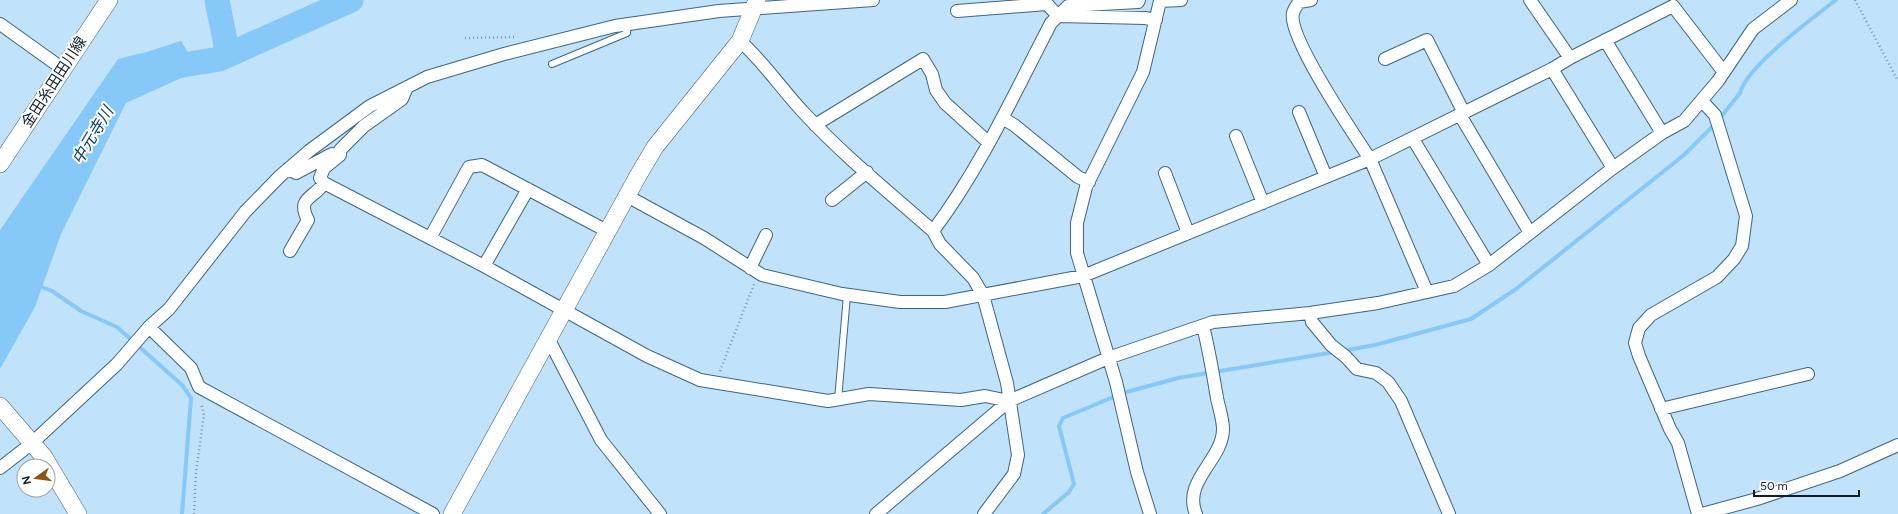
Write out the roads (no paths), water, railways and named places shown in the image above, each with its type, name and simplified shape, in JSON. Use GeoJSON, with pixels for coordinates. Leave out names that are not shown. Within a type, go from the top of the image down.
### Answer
{"type":"FeatureCollection","features":[{"type":"Feature","properties":{"kind":"street","name":"金田糸田田川線"},"geometry":{"type":"LineString","coordinates":[[0,164],[109,0]]}},
{"type":"Feature","properties":{"kind":"street"},"geometry":{"type":"LineString","coordinates":[[0,468],[28,440],[118,364],[150,327],[169,309],[245,212],[288,169],[309,151],[370,106],[427,77],[481,60],[628,24],[756,4],[873,0]]}},
{"type":"Feature","properties":{"kind":"street"},"geometry":{"type":"LineString","coordinates":[[933,231],[949,209],[989,143],[1051,23],[1068,6],[1138,2],[1139,0]]}},
{"type":"Feature","properties":{"kind":"street"},"geometry":{"type":"LineString","coordinates":[[1150,514],[1137,472],[1116,382],[1077,253],[1077,223],[1088,182],[1143,72],[1160,1],[1181,0]]}},
{"type":"Feature","properties":{"kind":"street"},"geometry":{"type":"LineString","coordinates":[[1311,0],[1298,2],[1292,14],[1296,29],[1322,84],[1370,159],[1427,292]]}},
{"type":"Feature","properties":{"kind":"street"},"geometry":{"type":"LineString","coordinates":[[1530,0],[1570,58]]}},
{"type":"Feature","properties":{"kind":"street"},"geometry":{"type":"LineString","coordinates":[[876,514],[1009,401],[1108,358],[1213,322],[1310,313],[1378,303],[1454,286],[1489,265],[1613,168],[1662,133],[1684,121],[1702,101],[1753,29],[1791,0]]}},
{"type":"Feature","properties":{"kind":"street"},"geometry":{"type":"LineString","coordinates":[[452,514],[655,147],[740,41],[756,4]]}},
{"type":"Feature","properties":{"kind":"street"},"geometry":{"type":"LineString","coordinates":[[957,11],[1047,4],[1058,16],[1145,18],[1156,20]]}},
{"type":"Feature","properties":{"kind":"street"},"geometry":{"type":"LineString","coordinates":[[627,196],[704,238],[762,275],[847,295],[900,302],[945,302],[1083,276],[1263,203],[1370,159],[1413,139],[1673,6],[1723,71]]}},
{"type":"Feature","properties":{"kind":"street"},"geometry":{"type":"LineString","coordinates":[[0,24],[63,69]]}},
{"type":"Feature","properties":{"kind":"street"},"geometry":{"type":"LineString","coordinates":[[1385,59],[1427,40],[1462,114],[1530,233]]}},
{"type":"Feature","properties":{"kind":"street"},"geometry":{"type":"LineString","coordinates":[[1605,40],[1662,133]]}},
{"type":"Feature","properties":{"kind":"street"},"geometry":{"type":"LineString","coordinates":[[740,41],[753,52],[769,73],[815,125],[933,231],[940,244],[973,278],[983,295],[1007,383],[1018,455],[1014,474],[984,514]]}},
{"type":"Feature","properties":{"kind":"street"},"geometry":{"type":"LineString","coordinates":[[815,125],[923,59],[932,74],[936,90],[945,103],[989,143]]}},
{"type":"Feature","properties":{"kind":"street"},"geometry":{"type":"LineString","coordinates":[[1552,69],[1613,168]]}},
{"type":"Feature","properties":{"kind":"street"},"geometry":{"type":"LineString","coordinates":[[288,169],[296,173],[340,150],[364,126],[402,99],[407,87]]}},
{"type":"Feature","properties":{"kind":"street"},"geometry":{"type":"LineString","coordinates":[[1698,514],[1678,443],[1661,409],[1635,343],[1639,328],[1651,315],[1717,277],[1734,259],[1742,246],[1746,216],[1715,115],[1702,101]]}},
{"type":"Feature","properties":{"kind":"street"},"geometry":{"type":"LineString","coordinates":[[1299,112],[1326,177]]}},
{"type":"Feature","properties":{"kind":"street"},"geometry":{"type":"LineString","coordinates":[[1002,118],[1014,125],[1078,177],[1088,182]]}},
{"type":"Feature","properties":{"kind":"street"},"geometry":{"type":"LineString","coordinates":[[1236,136],[1263,203]]}},
{"type":"Feature","properties":{"kind":"street"},"geometry":{"type":"LineString","coordinates":[[1413,139],[1489,265]]}},
{"type":"Feature","properties":{"kind":"street"},"geometry":{"type":"LineString","coordinates":[[340,150],[340,155],[324,168],[320,178],[324,183],[484,266],[647,356],[700,380],[828,401],[869,394],[961,400],[985,396],[1009,401]]}},
{"type":"Feature","properties":{"kind":"street"},"geometry":{"type":"LineString","coordinates":[[430,238],[469,167],[482,165],[607,232]]}},
{"type":"Feature","properties":{"kind":"street"},"geometry":{"type":"LineString","coordinates":[[832,200],[867,172]]}},
{"type":"Feature","properties":{"kind":"street"},"geometry":{"type":"LineString","coordinates":[[1164,173],[1188,233]]}},
{"type":"Feature","properties":{"kind":"street"},"geometry":{"type":"LineString","coordinates":[[290,251],[308,220],[304,203],[306,199],[320,190],[324,183]]}},
{"type":"Feature","properties":{"kind":"street"},"geometry":{"type":"LineString","coordinates":[[484,266],[528,189]]}},
{"type":"Feature","properties":{"kind":"street"},"geometry":{"type":"LineString","coordinates":[[754,270],[766,235]]}},
{"type":"Feature","properties":{"kind":"street"},"geometry":{"type":"LineString","coordinates":[[1310,313],[1312,322],[1331,345],[1346,357],[1357,369],[1376,373],[1388,382],[1393,389],[1401,401],[1449,514]]}},
{"type":"Feature","properties":{"kind":"street"},"geometry":{"type":"LineString","coordinates":[[1196,514],[1193,507],[1194,492],[1201,475],[1218,447],[1223,430],[1203,326]]}},
{"type":"Feature","properties":{"kind":"street"},"geometry":{"type":"LineString","coordinates":[[150,327],[191,368],[199,387],[433,514]]}},
{"type":"Feature","properties":{"kind":"street"},"geometry":{"type":"LineString","coordinates":[[548,338],[601,440],[660,514]]}},
{"type":"Feature","properties":{"kind":"street"},"geometry":{"type":"LineString","coordinates":[[1661,409],[1808,374]]}},
{"type":"Feature","properties":{"kind":"street"},"geometry":{"type":"LineString","coordinates":[[0,406],[44,457],[78,514]]}},
{"type":"Feature","properties":{"kind":"street"},"geometry":{"type":"LineString","coordinates":[[1702,514],[1757,500],[1840,471],[1898,445]]}},
{"type":"Feature","properties":{"kind":"lane"},"geometry":{"type":"LineString","coordinates":[[552,64],[626,33],[628,24]]}},
{"type":"Feature","properties":{"kind":"lane"},"geometry":{"type":"LineString","coordinates":[[838,400],[847,295]]}},
{"type":"Feature","properties":{"kind":"water"},"geometry":{"type":"Polygon","coordinates":[[[181,41],[199,70],[126,103],[61,234],[35,307],[0,369],[0,230],[118,59],[181,41]]]}},
{"type":"Feature","properties":{"kind":"waterway"},"geometry":{"type":"LineString","coordinates":[[217,0],[228,55]]}},
{"type":"Feature","properties":{"kind":"waterway","name":"中元寺川"},"geometry":{"type":"LineString","coordinates":[[161,69],[219,59],[351,0]]}},
{"type":"Feature","properties":{"kind":"waterway"},"geometry":{"type":"LineString","coordinates":[[1342,351],[1375,345],[1471,319],[1516,289],[1684,155],[1716,123],[1740,93],[1745,82],[1754,70],[1782,43],[1836,0]]}},
{"type":"Feature","properties":{"kind":"waterway"},"geometry":{"type":"LineString","coordinates":[[37,285],[52,291],[81,311],[117,327],[182,385],[191,398],[182,514]]}},
{"type":"Feature","properties":{"kind":"waterway"},"geometry":{"type":"LineString","coordinates":[[1043,514],[1069,492],[1074,484],[1059,426],[1063,418],[1123,393],[1178,378],[1335,352]]}}]}
